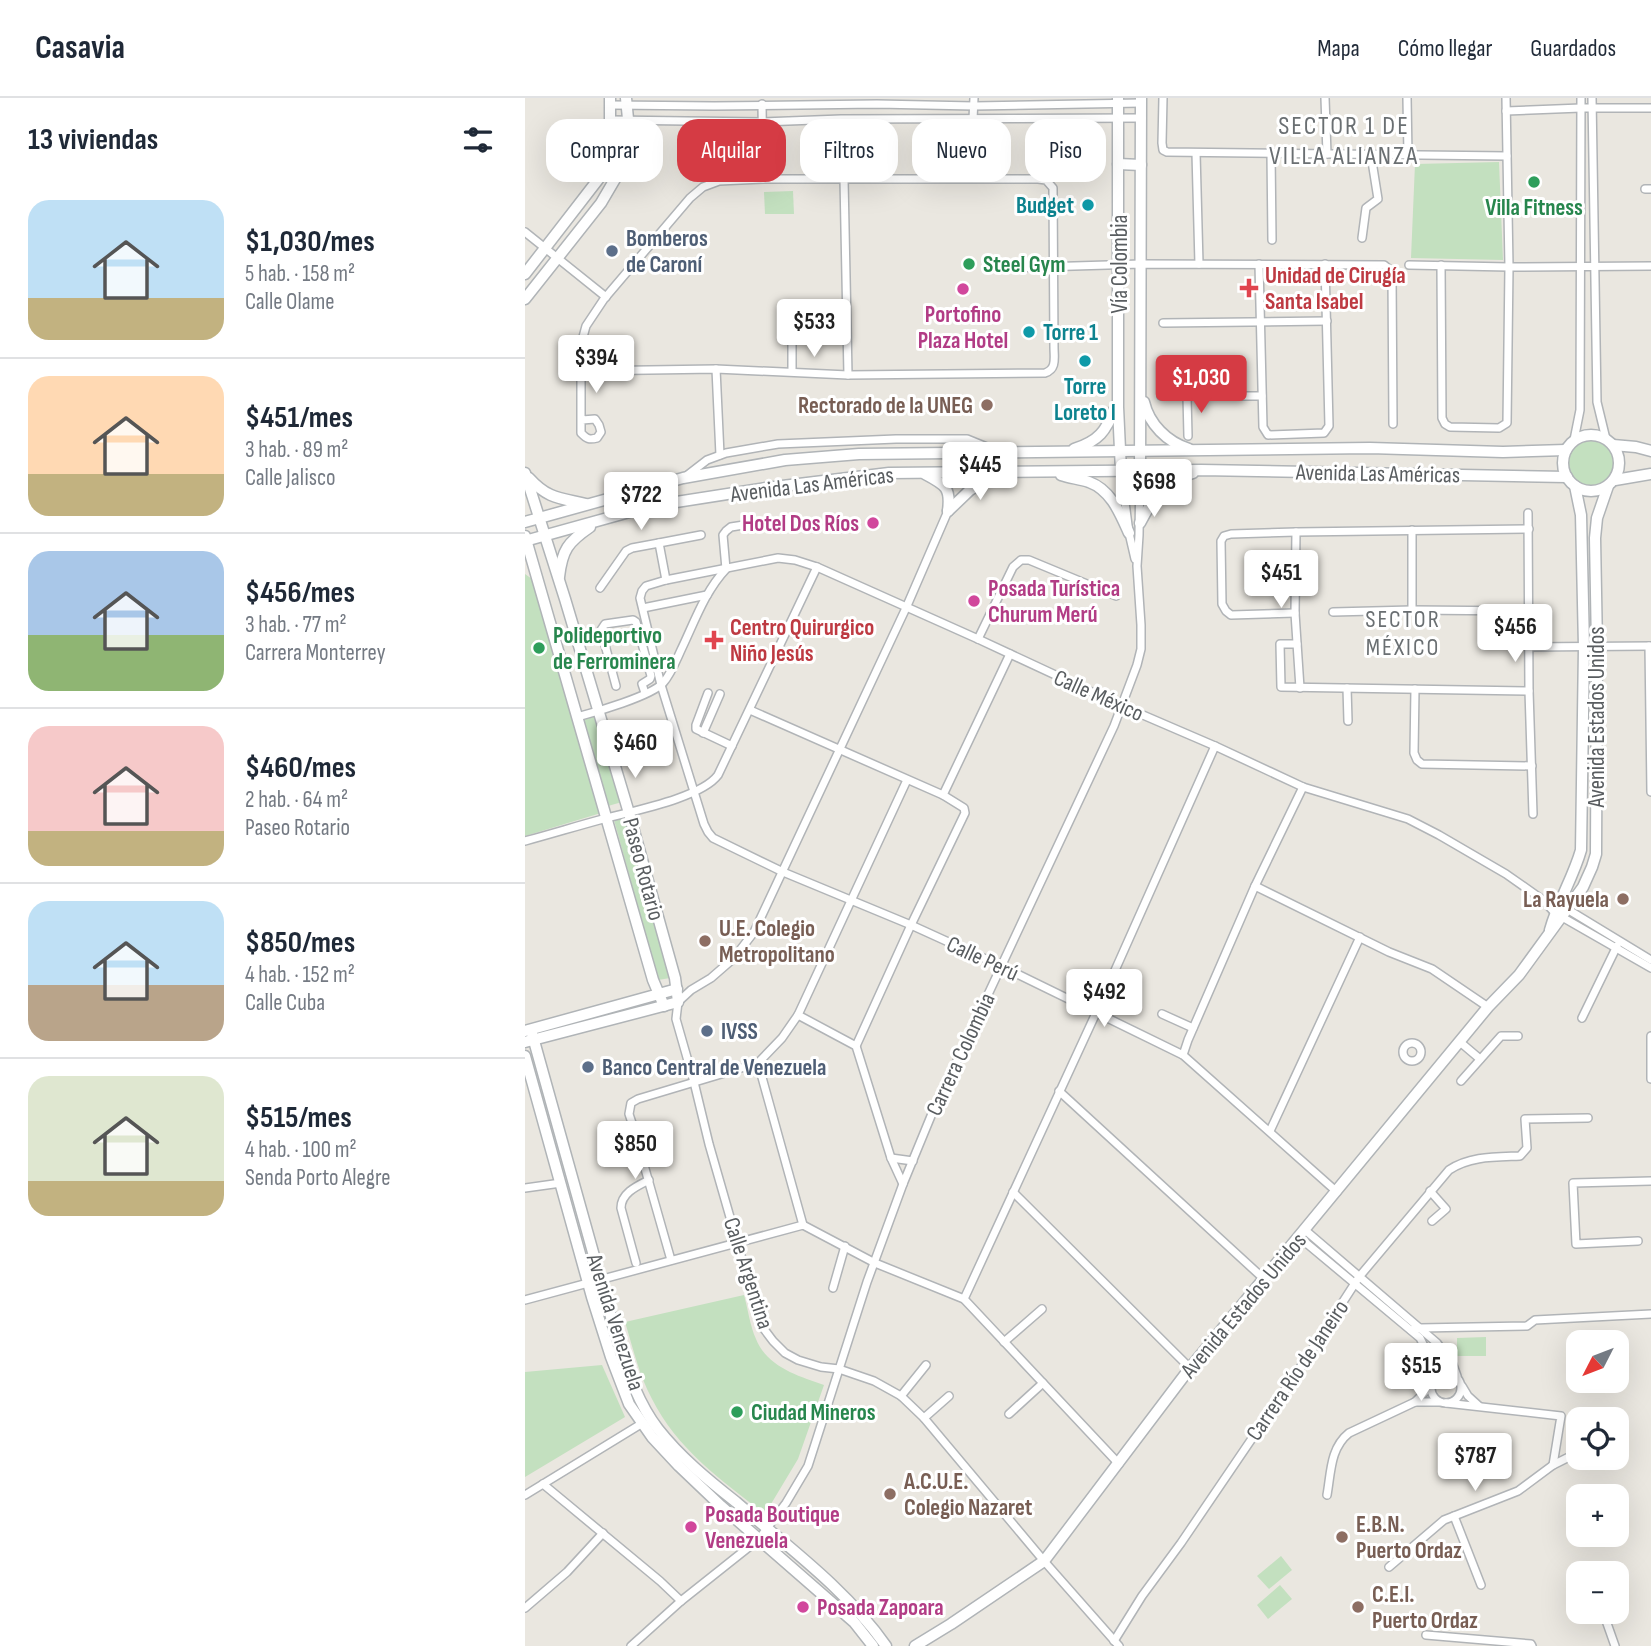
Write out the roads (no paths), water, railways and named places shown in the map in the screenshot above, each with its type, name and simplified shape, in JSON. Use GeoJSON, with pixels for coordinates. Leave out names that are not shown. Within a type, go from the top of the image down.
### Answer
{"type":"FeatureCollection","features":[{"type":"Feature","properties":{"kind":"street"},"geometry":{"type":"LineString","coordinates":[[1163,98],[1162,143],[1167,152],[1272,153],[1327,150],[1371,155],[1507,156]]}},
{"type":"Feature","properties":{"kind":"street"},"geometry":{"type":"LineString","coordinates":[[1325,98],[1327,150]]}},
{"type":"Feature","properties":{"kind":"street"},"geometry":{"type":"LineString","coordinates":[[1407,98],[1408,155]]}},
{"type":"Feature","properties":{"kind":"street"},"geometry":{"type":"LineString","coordinates":[[1441,265],[1442,418],[1450,427],[1499,428],[1507,422],[1509,267],[1506,98]]}},
{"type":"Feature","properties":{"kind":"street"},"geometry":{"type":"LineString","coordinates":[[1574,440],[1580,410],[1581,98]]}},
{"type":"Feature","properties":{"kind":"street"},"geometry":{"type":"LineString","coordinates":[[1592,98],[1597,402],[1610,442],[1618,453],[1620,462],[1619,471],[1611,483]]}},
{"type":"Feature","properties":{"kind":"street","name":"Vía Colombia"},"geometry":{"type":"LineString","coordinates":[[1118,101],[1118,401],[1121,471]]}},
{"type":"Feature","properties":{"kind":"street"},"geometry":{"type":"LineString","coordinates":[[610,102],[762,104],[1141,101]]}},
{"type":"Feature","properties":{"kind":"street","name":"Vía Colombia"},"geometry":{"type":"LineString","coordinates":[[1140,471],[1141,101]]}},
{"type":"Feature","properties":{"kind":"street"},"geometry":{"type":"LineString","coordinates":[[627,102],[628,119]]}},
{"type":"Feature","properties":{"kind":"street"},"geometry":{"type":"LineString","coordinates":[[762,104],[762,119]]}},
{"type":"Feature","properties":{"kind":"street"},"geometry":{"type":"LineString","coordinates":[[1506,111],[1651,108]]}},
{"type":"Feature","properties":{"kind":"street"},"geometry":{"type":"LineString","coordinates":[[1011,119],[1142,118]]}},
{"type":"Feature","properties":{"kind":"street"},"geometry":{"type":"LineString","coordinates":[[786,121],[912,119]]}},
{"type":"Feature","properties":{"kind":"street"},"geometry":{"type":"LineString","coordinates":[[1196,153],[1199,264]]}},
{"type":"Feature","properties":{"kind":"street"},"geometry":{"type":"LineString","coordinates":[[1272,153],[1272,240]]}},
{"type":"Feature","properties":{"kind":"street"},"geometry":{"type":"LineString","coordinates":[[1362,238],[1366,208],[1378,199],[1371,155]]}},
{"type":"Feature","properties":{"kind":"street"},"geometry":{"type":"LineString","coordinates":[[1118,164],[1141,165]]}},
{"type":"Feature","properties":{"kind":"street"},"geometry":{"type":"LineString","coordinates":[[582,371],[716,369],[848,374],[1051,371],[1054,367],[1053,188],[1050,183],[1038,178],[1011,178]]}},
{"type":"Feature","properties":{"kind":"street"},"geometry":{"type":"LineString","coordinates":[[525,274],[596,182]]}},
{"type":"Feature","properties":{"kind":"street"},"geometry":{"type":"LineString","coordinates":[[525,299],[601,203],[613,182]]}},
{"type":"Feature","properties":{"kind":"street"},"geometry":{"type":"LineString","coordinates":[[582,420],[583,337],[586,326],[606,298],[694,194],[716,182]]}},
{"type":"Feature","properties":{"kind":"street"},"geometry":{"type":"LineString","coordinates":[[844,182],[848,374]]}},
{"type":"Feature","properties":{"kind":"street"},"geometry":{"type":"LineString","coordinates":[[525,232],[606,298]]}},
{"type":"Feature","properties":{"kind":"street"},"geometry":{"type":"LineString","coordinates":[[1008,268],[1117,264],[1384,265],[1392,276],[1393,425]]}},
{"type":"Feature","properties":{"kind":"street"},"geometry":{"type":"LineString","coordinates":[[1259,264],[1263,427],[1268,435],[1324,433],[1329,426],[1325,264]]}},
{"type":"Feature","properties":{"kind":"street"},"geometry":{"type":"LineString","coordinates":[[1409,265],[1651,266]]}},
{"type":"Feature","properties":{"kind":"street"},"geometry":{"type":"LineString","coordinates":[[792,320],[792,372]]}},
{"type":"Feature","properties":{"kind":"street"},"geometry":{"type":"LineString","coordinates":[[1163,323],[1327,321]]}},
{"type":"Feature","properties":{"kind":"street"},"geometry":{"type":"LineString","coordinates":[[716,369],[720,455]]}},
{"type":"Feature","properties":{"kind":"street"},"geometry":{"type":"LineString","coordinates":[[1140,389],[1149,416],[1166,437],[1183,447],[1197,451]]}},
{"type":"Feature","properties":{"kind":"street"},"geometry":{"type":"LineString","coordinates":[[1161,396],[1262,396]]}},
{"type":"Feature","properties":{"kind":"street"},"geometry":{"type":"LineString","coordinates":[[1187,396],[1188,436]]}},
{"type":"Feature","properties":{"kind":"street"},"geometry":{"type":"LineString","coordinates":[[1058,452],[1092,441],[1108,425],[1118,401]]}},
{"type":"Feature","properties":{"kind":"street"},"geometry":{"type":"LineString","coordinates":[[1651,451],[1610,442],[1598,435],[1589,435],[1574,440],[1563,458],[1567,477],[1575,486],[1590,491],[1651,474]]}},
{"type":"Feature","properties":{"kind":"street","name":"Avenida Las Américas"},"geometry":{"type":"LineString","coordinates":[[683,478],[707,460],[720,455],[778,444],[967,439],[999,452]]}},
{"type":"Feature","properties":{"kind":"street","name":"Avenida Las Américas"},"geometry":{"type":"LineString","coordinates":[[525,522],[683,478],[797,459],[859,454],[1370,449],[1503,453],[1566,450]]}},
{"type":"Feature","properties":{"kind":"street"},"geometry":{"type":"LineString","coordinates":[[1140,523],[1153,498],[1161,490],[1171,482],[1201,470]]}},
{"type":"Feature","properties":{"kind":"street","name":"Avenida Las Américas"},"geometry":{"type":"LineString","coordinates":[[525,539],[651,506],[714,495],[863,476],[922,472],[1201,470],[1567,477]]}},
{"type":"Feature","properties":{"kind":"street","name":"Carrera Colombia"},"geometry":{"type":"LineString","coordinates":[[1121,471],[1129,533],[1137,566]]}},
{"type":"Feature","properties":{"kind":"street","name":"Carrera Colombia"},"geometry":{"type":"LineString","coordinates":[[631,1646],[681,1601],[759,1539],[786,1503],[808,1466],[874,1263],[903,1184],[931,1116],[1114,726],[1137,664],[1141,649],[1137,566],[1140,471]]}},
{"type":"Feature","properties":{"kind":"street"},"geometry":{"type":"LineString","coordinates":[[529,1036],[678,1002],[734,958],[754,932],[906,608],[948,511],[949,492],[945,486],[922,472]]}},
{"type":"Feature","properties":{"kind":"street"},"geometry":{"type":"LineString","coordinates":[[948,511],[970,490],[996,472]]}},
{"type":"Feature","properties":{"kind":"street"},"geometry":{"type":"LineString","coordinates":[[1051,472],[1100,488],[1120,512],[1129,533]]}},
{"type":"Feature","properties":{"kind":"street"},"geometry":{"type":"LineString","coordinates":[[525,474],[546,494],[590,505]]}},
{"type":"Feature","properties":{"kind":"street","name":"Paseo Rotario"},"geometry":{"type":"LineString","coordinates":[[525,474],[629,813],[677,989],[678,1002]]}},
{"type":"Feature","properties":{"kind":"street","name":"Avenida Estados Unidos"},"geometry":{"type":"LineString","coordinates":[[1561,911],[1583,887],[1595,854],[1595,538],[1597,518],[1611,483]]}},
{"type":"Feature","properties":{"kind":"street","name":"Avenida Estados Unidos"},"geometry":{"type":"LineString","coordinates":[[915,1646],[1044,1561],[1190,1368],[1395,1118],[1488,1007],[1519,975],[1547,937],[1561,911],[1581,850],[1584,647],[1581,515],[1575,486]]}},
{"type":"Feature","properties":{"kind":"street"},"geometry":{"type":"LineString","coordinates":[[1528,513],[1532,814]]}},
{"type":"Feature","properties":{"kind":"street"},"geometry":{"type":"LineString","coordinates":[[577,717],[599,711],[661,685],[671,672],[707,595],[726,569],[723,535],[731,527],[769,521]]}},
{"type":"Feature","properties":{"kind":"street"},"geometry":{"type":"LineString","coordinates":[[559,581],[563,553],[571,541],[597,522]]}},
{"type":"Feature","properties":{"kind":"street"},"geometry":{"type":"LineString","coordinates":[[1295,613],[1231,615],[1226,611],[1222,604],[1221,541],[1224,536],[1296,531],[1529,529]]}},
{"type":"Feature","properties":{"kind":"street"},"geometry":{"type":"LineString","coordinates":[[1412,530],[1412,610]]}},
{"type":"Feature","properties":{"kind":"street"},"geometry":{"type":"LineString","coordinates":[[1296,531],[1295,613],[1300,688]]}},
{"type":"Feature","properties":{"kind":"street"},"geometry":{"type":"LineString","coordinates":[[600,588],[626,551],[701,535]]}},
{"type":"Feature","properties":{"kind":"street","name":"Paseo Rotario"},"geometry":{"type":"LineString","coordinates":[[525,539],[664,1006]]}},
{"type":"Feature","properties":{"kind":"street"},"geometry":{"type":"LineString","coordinates":[[659,543],[666,580]]}},
{"type":"Feature","properties":{"kind":"street","name":"Calle México"},"geometry":{"type":"LineString","coordinates":[[643,608],[640,598],[646,586],[778,558],[795,560],[978,639],[1303,786],[1408,819],[1506,874],[1561,911]]}},
{"type":"Feature","properties":{"kind":"street"},"geometry":{"type":"LineString","coordinates":[[978,639],[1013,567],[1021,560],[1029,560],[1116,596]]}},
{"type":"Feature","properties":{"kind":"street"},"geometry":{"type":"LineString","coordinates":[[525,568],[536,576]]}},
{"type":"Feature","properties":{"kind":"street"},"geometry":{"type":"LineString","coordinates":[[525,841],[629,813],[694,792],[713,782],[817,568]]}},
{"type":"Feature","properties":{"kind":"street"},"geometry":{"type":"LineString","coordinates":[[694,792],[661,685],[643,608],[707,595]]}},
{"type":"Feature","properties":{"kind":"street"},"geometry":{"type":"LineString","coordinates":[[1333,612],[1528,611]]}},
{"type":"Feature","properties":{"kind":"street"},"geometry":{"type":"LineString","coordinates":[[616,686],[601,630],[605,624],[632,620],[636,622],[651,676],[642,684],[645,693]]}},
{"type":"Feature","properties":{"kind":"street"},"geometry":{"type":"LineString","coordinates":[[1297,644],[1280,644],[1281,687],[1529,691]]}},
{"type":"Feature","properties":{"kind":"street"},"geometry":{"type":"LineString","coordinates":[[1529,647],[1650,646],[1651,792]]}},
{"type":"Feature","properties":{"kind":"street"},"geometry":{"type":"LineString","coordinates":[[943,795],[1010,654]]}},
{"type":"Feature","properties":{"kind":"street"},"geometry":{"type":"LineString","coordinates":[[1347,688],[1348,721]]}},
{"type":"Feature","properties":{"kind":"street"},"geometry":{"type":"LineString","coordinates":[[1415,689],[1415,753],[1422,764],[1532,766]]}},
{"type":"Feature","properties":{"kind":"street"},"geometry":{"type":"LineString","coordinates":[[708,693],[696,729],[732,746]]}},
{"type":"Feature","properties":{"kind":"street"},"geometry":{"type":"LineString","coordinates":[[703,733],[720,694]]}},
{"type":"Feature","properties":{"kind":"street"},"geometry":{"type":"LineString","coordinates":[[750,710],[943,795],[964,808],[965,813],[856,1046],[891,1158],[903,1184]]}},
{"type":"Feature","properties":{"kind":"street"},"geometry":{"type":"LineString","coordinates":[[964,1299],[1215,746]]}},
{"type":"Feature","properties":{"kind":"street"},"geometry":{"type":"LineString","coordinates":[[671,1260],[629,1114],[631,1103],[758,1062],[782,1038],[798,1015],[907,780]]}},
{"type":"Feature","properties":{"kind":"street"},"geometry":{"type":"LineString","coordinates":[[1183,1055],[1255,887],[1303,786]]}},
{"type":"Feature","properties":{"kind":"street","name":"Calle Perú"},"geometry":{"type":"LineString","coordinates":[[694,792],[708,832],[713,838],[783,872],[852,899],[1001,966],[1183,1055],[1337,1192]]}},
{"type":"Feature","properties":{"kind":"street"},"geometry":{"type":"LineString","coordinates":[[1255,887],[1389,952],[1432,969],[1488,1007]]}},
{"type":"Feature","properties":{"kind":"street"},"geometry":{"type":"LineString","coordinates":[[1561,911],[1651,968]]}},
{"type":"Feature","properties":{"kind":"street"},"geometry":{"type":"LineString","coordinates":[[1270,1131],[1360,937]]}},
{"type":"Feature","properties":{"kind":"street"},"geometry":{"type":"LineString","coordinates":[[1618,945],[1651,960]]}},
{"type":"Feature","properties":{"kind":"street"},"geometry":{"type":"LineString","coordinates":[[1582,1017],[1618,945]]}},
{"type":"Feature","properties":{"kind":"street"},"geometry":{"type":"LineString","coordinates":[[529,1036],[658,993],[677,989],[691,990]]}},
{"type":"Feature","properties":{"kind":"street","name":"Calle Argentina"},"geometry":{"type":"LineString","coordinates":[[678,1002],[676,1019],[761,1325],[785,1353],[798,1360],[839,1369],[874,1381],[901,1396],[924,1418],[1117,1644]]}},
{"type":"Feature","properties":{"kind":"street","name":"Calle Argentina"},"geometry":{"type":"LineString","coordinates":[[664,1006],[676,1019]]}},
{"type":"Feature","properties":{"kind":"street"},"geometry":{"type":"LineString","coordinates":[[1162,1014],[1193,1028]]}},
{"type":"Feature","properties":{"kind":"street"},"geometry":{"type":"LineString","coordinates":[[798,1015],[856,1046]]}},
{"type":"Feature","properties":{"kind":"street","name":"Avenida Venezuela"},"geometry":{"type":"LineString","coordinates":[[529,1036],[635,1392],[657,1427],[687,1461],[835,1588],[864,1617],[886,1646]]}},
{"type":"Feature","properties":{"kind":"street"},"geometry":{"type":"LineString","coordinates":[[1461,1081],[1501,1036],[1518,1036]]}},
{"type":"Feature","properties":{"kind":"street"},"geometry":{"type":"LineString","coordinates":[[1651,1036],[1651,1079]]}},
{"type":"Feature","properties":{"kind":"street"},"geometry":{"type":"LineString","coordinates":[[1460,1042],[1480,1059]]}},
{"type":"Feature","properties":{"kind":"street","name":"Avenida Venezuela"},"geometry":{"type":"LineString","coordinates":[[525,1056],[588,1283],[629,1404],[641,1424],[679,1466],[854,1622],[873,1646]]}},
{"type":"Feature","properties":{"kind":"street"},"geometry":{"type":"LineString","coordinates":[[758,1062],[803,1225]]}},
{"type":"Feature","properties":{"kind":"street"},"geometry":{"type":"LineString","coordinates":[[1059,1091],[1264,1279]]}},
{"type":"Feature","properties":{"kind":"street","name":"Carrera Río de Janeiro"},"geometry":{"type":"LineString","coordinates":[[1117,1644],[1142,1597],[1306,1359],[1357,1280],[1430,1191],[1460,1162],[1520,1156],[1527,1148],[1525,1119],[1588,1118]]}},
{"type":"Feature","properties":{"kind":"street"},"geometry":{"type":"LineString","coordinates":[[891,1158],[913,1161]]}},
{"type":"Feature","properties":{"kind":"street"},"geometry":{"type":"LineString","coordinates":[[636,1263],[621,1202],[624,1196],[649,1180]]}},
{"type":"Feature","properties":{"kind":"street"},"geometry":{"type":"LineString","coordinates":[[1638,1241],[1576,1244],[1573,1183],[1651,1181]]}},
{"type":"Feature","properties":{"kind":"street"},"geometry":{"type":"LineString","coordinates":[[525,1188],[561,1183]]}},
{"type":"Feature","properties":{"kind":"street"},"geometry":{"type":"LineString","coordinates":[[1430,1191],[1446,1209],[1432,1221]]}},
{"type":"Feature","properties":{"kind":"street"},"geometry":{"type":"LineString","coordinates":[[1013,1192],[1190,1368]]}},
{"type":"Feature","properties":{"kind":"street"},"geometry":{"type":"LineString","coordinates":[[525,1300],[803,1225],[874,1263],[964,1299],[1119,1464]]}},
{"type":"Feature","properties":{"kind":"street"},"geometry":{"type":"LineString","coordinates":[[1302,1233],[1415,1329],[1437,1343],[1453,1365],[1468,1396],[1480,1406]]}},
{"type":"Feature","properties":{"kind":"street"},"geometry":{"type":"LineString","coordinates":[[833,1288],[845,1246]]}},
{"type":"Feature","properties":{"kind":"street"},"geometry":{"type":"LineString","coordinates":[[1004,1342],[1042,1309]]}},
{"type":"Feature","properties":{"kind":"street"},"geometry":{"type":"LineString","coordinates":[[1415,1329],[1527,1326],[1535,1321],[1651,1314]]}},
{"type":"Feature","properties":{"kind":"street"},"geometry":{"type":"LineString","coordinates":[[1415,1329],[1427,1352],[1433,1396],[1443,1403],[1561,1416],[1553,1465]]}},
{"type":"Feature","properties":{"kind":"street"},"geometry":{"type":"LineString","coordinates":[[901,1396],[926,1365]]}},
{"type":"Feature","properties":{"kind":"street"},"geometry":{"type":"LineString","coordinates":[[1327,1495],[1335,1451],[1340,1440],[1349,1433],[1415,1402],[1439,1374],[1457,1376]]}},
{"type":"Feature","properties":{"kind":"street"},"geometry":{"type":"LineString","coordinates":[[1009,1414],[1043,1383]]}},
{"type":"Feature","properties":{"kind":"street"},"geometry":{"type":"LineString","coordinates":[[1415,1402],[1451,1403],[1460,1396],[1462,1385]]}},
{"type":"Feature","properties":{"kind":"street"},"geometry":{"type":"LineString","coordinates":[[924,1418],[949,1396]]}},
{"type":"Feature","properties":{"kind":"street"},"geometry":{"type":"LineString","coordinates":[[525,1495],[641,1424]]}},
{"type":"Feature","properties":{"kind":"street"},"geometry":{"type":"LineString","coordinates":[[1389,1567],[1444,1520],[1518,1491],[1566,1458]]}},
{"type":"Feature","properties":{"kind":"street"},"geometry":{"type":"LineString","coordinates":[[543,1484],[681,1601]]}},
{"type":"Feature","properties":{"kind":"street"},"geometry":{"type":"LineString","coordinates":[[1454,1516],[1481,1585]]}},
{"type":"Feature","properties":{"kind":"street"},"geometry":{"type":"LineString","coordinates":[[525,1608],[567,1572],[603,1534]]}},
{"type":"Feature","properties":{"kind":"street"},"geometry":{"type":"LineString","coordinates":[[1607,1624],[1615,1646]]}},
{"type":"Feature","properties":{"kind":"street"},"geometry":{"type":"LineString","coordinates":[[1426,1635],[1531,1645]]}},
{"type":"Feature","properties":{"kind":"place","name":"Villa Fitness"},"geometry":{"type":"Point","coordinates":[1534,182]}},
{"type":"Feature","properties":{"kind":"place","name":"Budget"},"geometry":{"type":"Point","coordinates":[1088,205]}},
{"type":"Feature","properties":{"kind":"place","name":"Bomberos de Caroní"},"geometry":{"type":"Point","coordinates":[612,251]}},
{"type":"Feature","properties":{"kind":"place","name":"Steel Gym"},"geometry":{"type":"Point","coordinates":[969,264]}},
{"type":"Feature","properties":{"kind":"place","name":"Unidad de Cirugía Santa Isabel"},"geometry":{"type":"Point","coordinates":[1249,288]}},
{"type":"Feature","properties":{"kind":"place","name":"Portofino Plaza Hotel"},"geometry":{"type":"Point","coordinates":[963,289]}},
{"type":"Feature","properties":{"kind":"place","name":"Torre 1"},"geometry":{"type":"Point","coordinates":[1029,332]}},
{"type":"Feature","properties":{"kind":"place","name":"Torre Loreto I"},"geometry":{"type":"Point","coordinates":[1085,361]}},
{"type":"Feature","properties":{"kind":"place","name":"Rectorado de la UNEG"},"geometry":{"type":"Point","coordinates":[987,405]}},
{"type":"Feature","properties":{"kind":"place","name":"Hotel Dos Ríos"},"geometry":{"type":"Point","coordinates":[873,523]}},
{"type":"Feature","properties":{"kind":"place","name":"Posada Turística Churum Merú"},"geometry":{"type":"Point","coordinates":[974,601]}},
{"type":"Feature","properties":{"kind":"place","name":"Centro Quirurgico Niño Jesús"},"geometry":{"type":"Point","coordinates":[714,640]}},
{"type":"Feature","properties":{"kind":"place","name":"Polideportivo de Ferrominera"},"geometry":{"type":"Point","coordinates":[539,648]}},
{"type":"Feature","properties":{"kind":"place","name":"La Rayuela"},"geometry":{"type":"Point","coordinates":[1623,899]}},
{"type":"Feature","properties":{"kind":"place","name":"U.E. Colegio Metropolitano"},"geometry":{"type":"Point","coordinates":[705,941]}},
{"type":"Feature","properties":{"kind":"place","name":"IVSS"},"geometry":{"type":"Point","coordinates":[707,1031]}},
{"type":"Feature","properties":{"kind":"place","name":"Banco Central de Venezuela"},"geometry":{"type":"Point","coordinates":[588,1067]}},
{"type":"Feature","properties":{"kind":"place","name":"Ciudad Mineros"},"geometry":{"type":"Point","coordinates":[737,1412]}},
{"type":"Feature","properties":{"kind":"place","name":"A.C.U.E. Colegio Nazaret"},"geometry":{"type":"Point","coordinates":[890,1494]}},
{"type":"Feature","properties":{"kind":"place","name":"Posada Boutique Venezuela"},"geometry":{"type":"Point","coordinates":[691,1527]}},
{"type":"Feature","properties":{"kind":"place","name":"E.B.N. Puerto Ordaz"},"geometry":{"type":"Point","coordinates":[1342,1537]}},
{"type":"Feature","properties":{"kind":"place","name":"Posada Zapoara"},"geometry":{"type":"Point","coordinates":[803,1607]}},
{"type":"Feature","properties":{"kind":"place","name":"C.E.I. Puerto Ordaz"},"geometry":{"type":"Point","coordinates":[1358,1607]}},
{"type":"Feature","properties":{"kind":"district","name":"SECTOR 1 DE VILLA ALIANZA"},"geometry":{"type":"Point","coordinates":[1344,140]}},
{"type":"Feature","properties":{"kind":"district","name":"SECTOR MÉXICO"},"geometry":{"type":"Point","coordinates":[1403,633]}}]}
